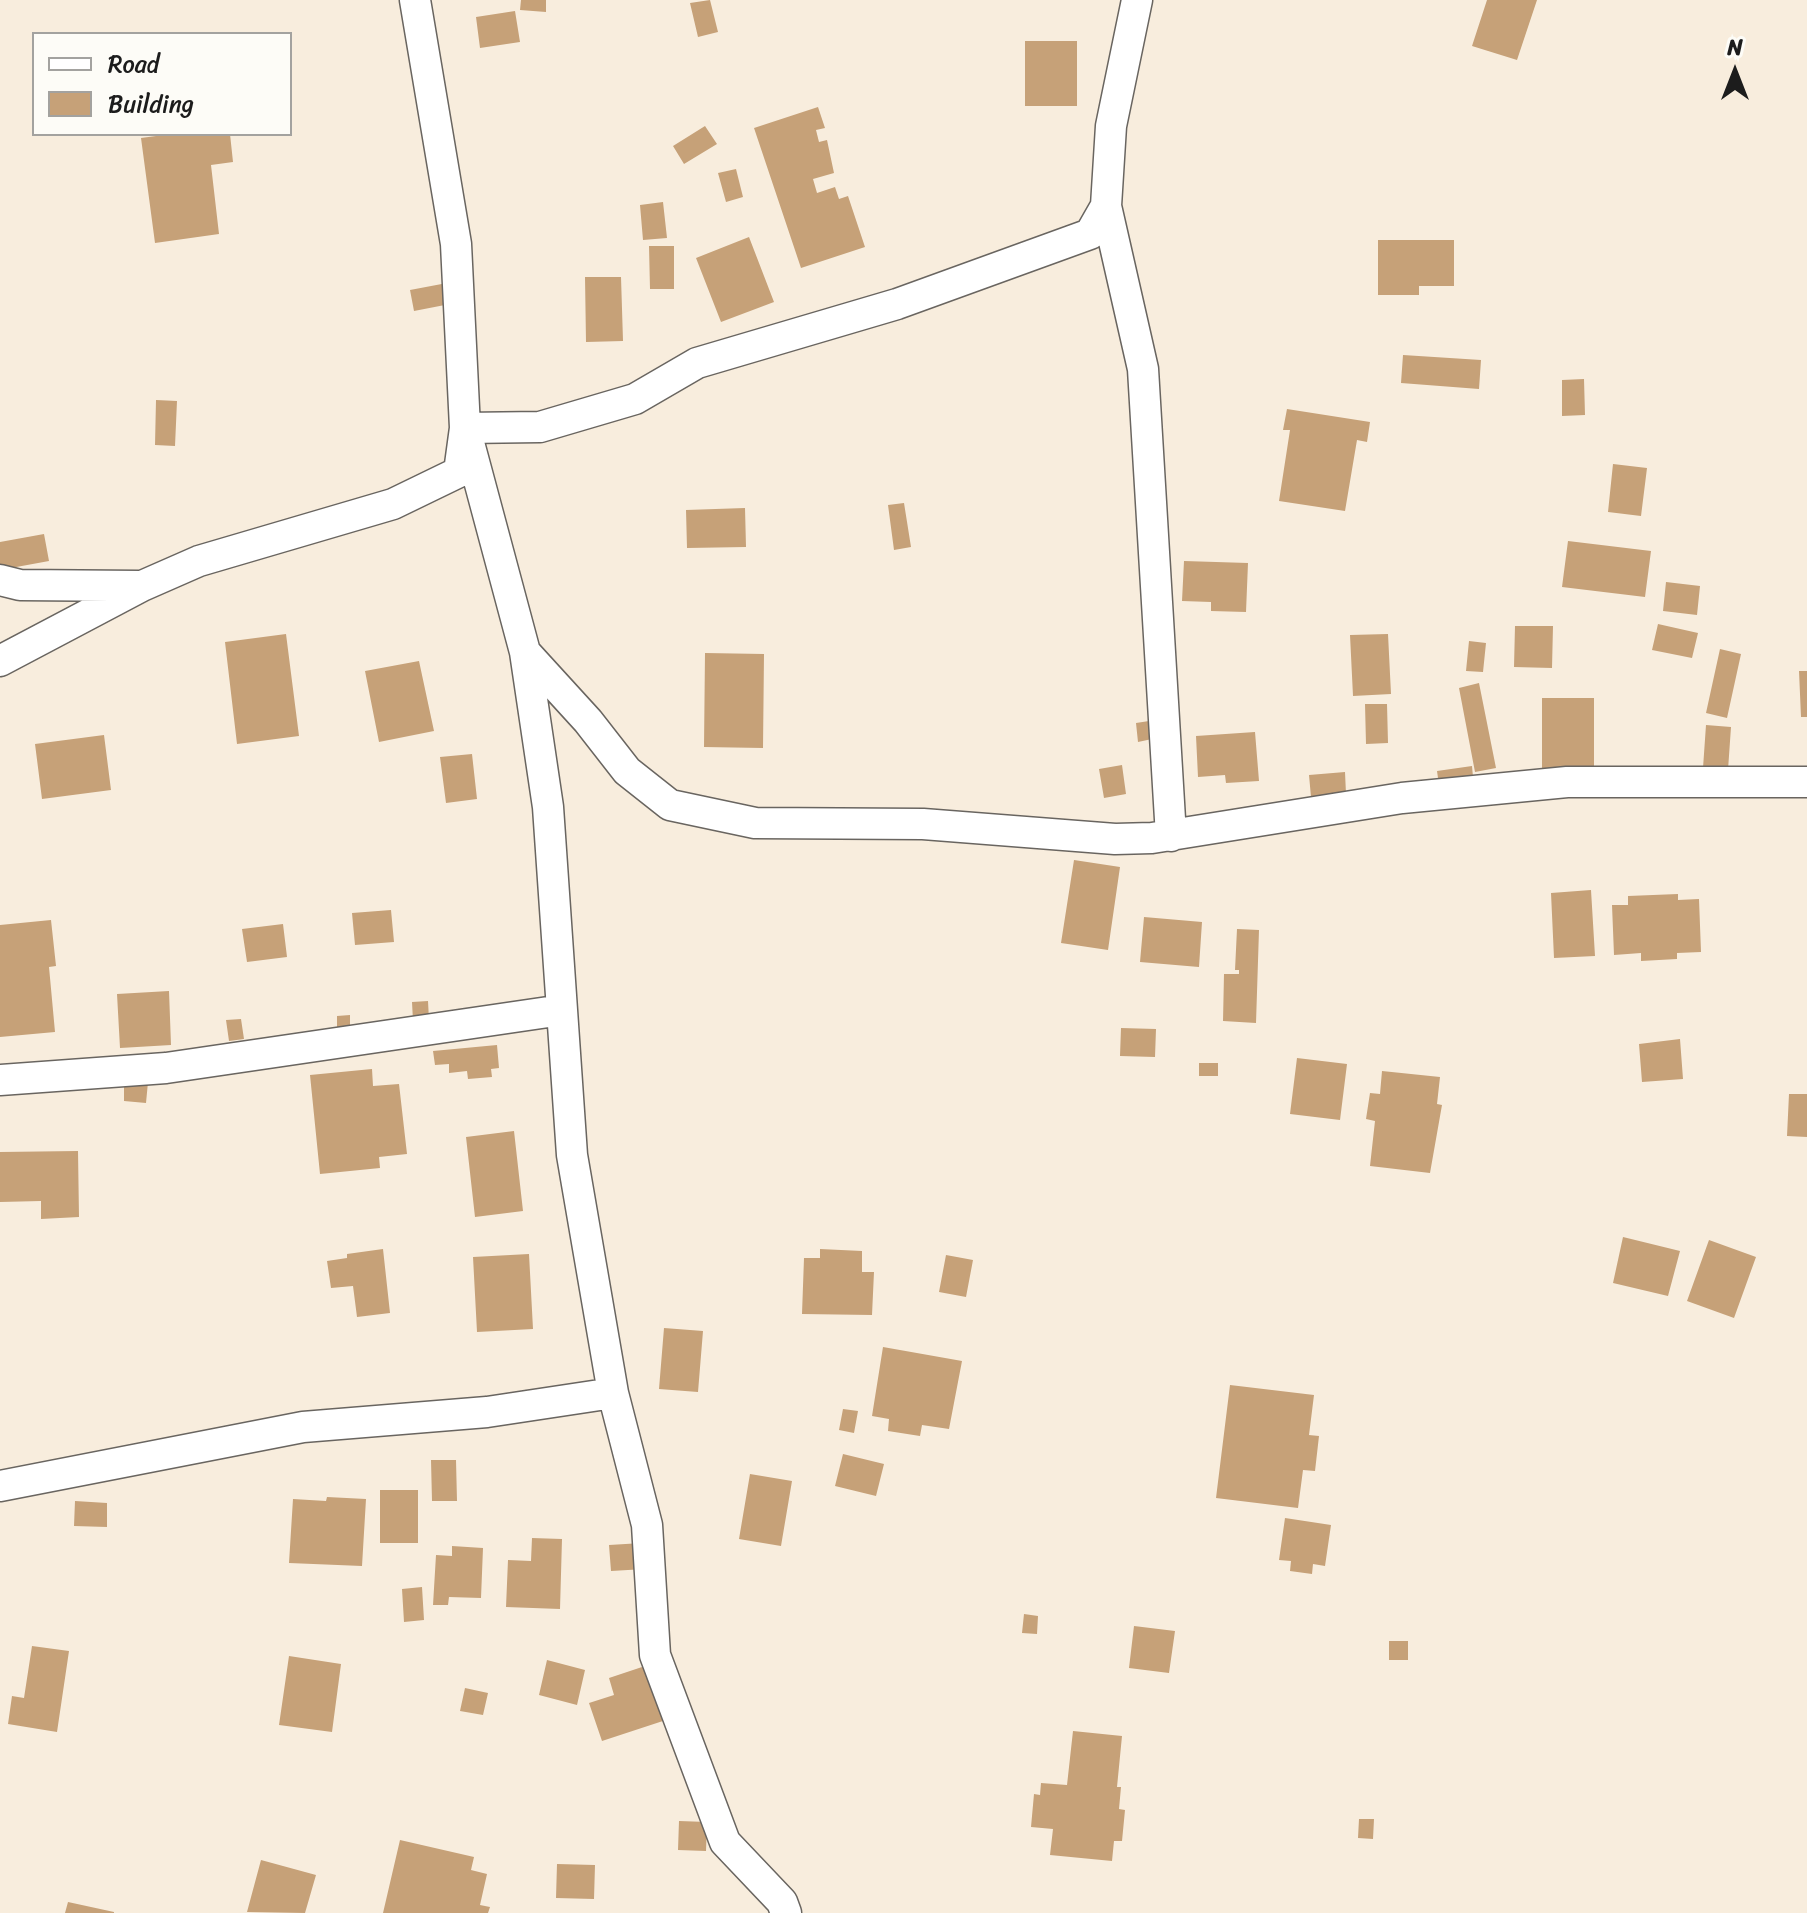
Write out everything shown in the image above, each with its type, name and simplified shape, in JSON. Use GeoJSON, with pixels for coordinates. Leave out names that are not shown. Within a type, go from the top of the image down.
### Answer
{"type":"FeatureCollection","features":[{"type":"Feature","properties":{"kind":"street"},"geometry":{"type":"LineString","coordinates":[[0,661],[142,586],[199,561],[393,504],[459,472],[465,428],[456,244],[415,0]]}},
{"type":"Feature","properties":{"kind":"street"},"geometry":{"type":"LineString","coordinates":[[1137,0],[1111,126],[1106,206],[1143,369],[1171,836]]}},
{"type":"Feature","properties":{"kind":"street"},"geometry":{"type":"LineString","coordinates":[[465,428],[540,427],[635,399],[697,363],[897,304],[1090,234],[1106,206]]}},
{"type":"Feature","properties":{"kind":"street"},"geometry":{"type":"LineString","coordinates":[[465,428],[525,652],[548,807],[572,1155],[613,1393],[647,1525],[655,1655],[725,1842],[792,1909]]}},
{"type":"Feature","properties":{"kind":"street"},"geometry":{"type":"LineString","coordinates":[[0,580],[20,585],[142,586]]}},
{"type":"Feature","properties":{"kind":"street"},"geometry":{"type":"LineString","coordinates":[[525,652],[588,721],[627,771],[670,805],[755,823],[923,824],[1115,839],[1171,836],[1402,798],[1567,782],[1807,782]]}},
{"type":"Feature","properties":{"kind":"street"},"geometry":{"type":"LineString","coordinates":[[0,1080],[166,1068],[562,1010]]}},
{"type":"Feature","properties":{"kind":"street"},"geometry":{"type":"LineString","coordinates":[[0,1486],[303,1427],[487,1412],[613,1393]]}},
{"type":"Feature","properties":{"kind":"building"},"geometry":{"type":"Polygon","coordinates":[[[521,0],[546,0],[546,12],[520,10],[521,0]]]}},
{"type":"Feature","properties":{"kind":"building"},"geometry":{"type":"Polygon","coordinates":[[[710,0],[718,32],[698,37],[690,3],[710,0]]]}},
{"type":"Feature","properties":{"kind":"building"},"geometry":{"type":"Polygon","coordinates":[[[1487,0],[1537,0],[1517,60],[1472,46],[1487,0]]]}},
{"type":"Feature","properties":{"kind":"building"},"geometry":{"type":"Polygon","coordinates":[[[515,11],[520,42],[480,48],[476,17],[515,11]]]}},
{"type":"Feature","properties":{"kind":"building"},"geometry":{"type":"Polygon","coordinates":[[[1025,41],[1077,41],[1077,106],[1025,106],[1025,41]]]}},
{"type":"Feature","properties":{"kind":"building"},"geometry":{"type":"Polygon","coordinates":[[[818,107],[825,128],[816,130],[819,142],[827,140],[834,173],[813,179],[817,193],[835,187],[839,199],[848,196],[865,247],[801,268],[754,128],[818,107]]]}},
{"type":"Feature","properties":{"kind":"building"},"geometry":{"type":"Polygon","coordinates":[[[705,126],[717,144],[684,164],[673,146],[705,126]]]}},
{"type":"Feature","properties":{"kind":"building"},"geometry":{"type":"Polygon","coordinates":[[[230,136],[233,162],[211,165],[219,234],[155,243],[141,138],[230,136]]]}},
{"type":"Feature","properties":{"kind":"building"},"geometry":{"type":"Polygon","coordinates":[[[736,169],[743,197],[726,202],[718,173],[736,169]]]}},
{"type":"Feature","properties":{"kind":"building"},"geometry":{"type":"Polygon","coordinates":[[[663,202],[667,238],[643,240],[640,205],[663,202]]]}},
{"type":"Feature","properties":{"kind":"building"},"geometry":{"type":"Polygon","coordinates":[[[749,237],[774,302],[721,322],[696,258],[749,237]]]}},
{"type":"Feature","properties":{"kind":"building"},"geometry":{"type":"Polygon","coordinates":[[[1378,240],[1454,240],[1454,286],[1419,286],[1419,295],[1378,295],[1378,240]]]}},
{"type":"Feature","properties":{"kind":"building"},"geometry":{"type":"Polygon","coordinates":[[[649,246],[674,246],[674,289],[650,289],[649,246]]]}},
{"type":"Feature","properties":{"kind":"building"},"geometry":{"type":"Polygon","coordinates":[[[585,277],[621,277],[623,341],[586,342],[585,277]]]}},
{"type":"Feature","properties":{"kind":"building"},"geometry":{"type":"Polygon","coordinates":[[[447,283],[450,304],[414,311],[410,290],[447,283]]]}},
{"type":"Feature","properties":{"kind":"building"},"geometry":{"type":"Polygon","coordinates":[[[1403,355],[1481,360],[1479,389],[1401,383],[1403,355]]]}},
{"type":"Feature","properties":{"kind":"building"},"geometry":{"type":"Polygon","coordinates":[[[1584,379],[1585,415],[1562,416],[1562,380],[1584,379]]]}},
{"type":"Feature","properties":{"kind":"building"},"geometry":{"type":"Polygon","coordinates":[[[156,400],[177,401],[175,446],[155,445],[156,400]]]}},
{"type":"Feature","properties":{"kind":"building"},"geometry":{"type":"Polygon","coordinates":[[[1287,409],[1370,422],[1367,442],[1357,440],[1345,511],[1279,501],[1290,430],[1283,430],[1287,409]]]}},
{"type":"Feature","properties":{"kind":"building"},"geometry":{"type":"Polygon","coordinates":[[[1613,464],[1647,468],[1641,516],[1608,512],[1613,464]]]}},
{"type":"Feature","properties":{"kind":"building"},"geometry":{"type":"Polygon","coordinates":[[[904,503],[911,547],[894,550],[888,505],[904,503]]]}},
{"type":"Feature","properties":{"kind":"building"},"geometry":{"type":"Polygon","coordinates":[[[745,508],[746,547],[687,548],[686,510],[745,508]]]}},
{"type":"Feature","properties":{"kind":"building"},"geometry":{"type":"Polygon","coordinates":[[[44,534],[49,561],[0,570],[0,542],[44,534]]]}},
{"type":"Feature","properties":{"kind":"building"},"geometry":{"type":"Polygon","coordinates":[[[1568,541],[1651,551],[1645,597],[1562,587],[1568,541]]]}},
{"type":"Feature","properties":{"kind":"building"},"geometry":{"type":"Polygon","coordinates":[[[1184,561],[1248,563],[1246,612],[1211,611],[1211,602],[1182,601],[1184,561]]]}},
{"type":"Feature","properties":{"kind":"building"},"geometry":{"type":"Polygon","coordinates":[[[1666,582],[1700,586],[1697,615],[1663,611],[1666,582]]]}},
{"type":"Feature","properties":{"kind":"building"},"geometry":{"type":"Polygon","coordinates":[[[1658,624],[1698,633],[1692,658],[1652,650],[1658,624]]]}},
{"type":"Feature","properties":{"kind":"building"},"geometry":{"type":"Polygon","coordinates":[[[1515,626],[1553,626],[1552,668],[1514,667],[1515,626]]]}},
{"type":"Feature","properties":{"kind":"building"},"geometry":{"type":"Polygon","coordinates":[[[286,634],[299,736],[237,744],[225,642],[286,634]]]}},
{"type":"Feature","properties":{"kind":"building"},"geometry":{"type":"Polygon","coordinates":[[[1388,634],[1391,694],[1353,696],[1350,635],[1388,634]]]}},
{"type":"Feature","properties":{"kind":"building"},"geometry":{"type":"Polygon","coordinates":[[[1469,641],[1486,643],[1483,672],[1466,671],[1469,641]]]}},
{"type":"Feature","properties":{"kind":"building"},"geometry":{"type":"Polygon","coordinates":[[[1720,649],[1741,654],[1727,718],[1706,713],[1720,649]]]}},
{"type":"Feature","properties":{"kind":"building"},"geometry":{"type":"Polygon","coordinates":[[[705,653],[764,654],[763,748],[704,747],[705,653]]]}},
{"type":"Feature","properties":{"kind":"building"},"geometry":{"type":"Polygon","coordinates":[[[419,661],[434,731],[379,742],[365,671],[419,661]]]}},
{"type":"Feature","properties":{"kind":"building"},"geometry":{"type":"Polygon","coordinates":[[[1799,671],[1807,671],[1807,717],[1801,717],[1799,671]]]}},
{"type":"Feature","properties":{"kind":"building"},"geometry":{"type":"Polygon","coordinates":[[[1479,683],[1496,768],[1475,772],[1459,688],[1479,683]]]}},
{"type":"Feature","properties":{"kind":"building"},"geometry":{"type":"Polygon","coordinates":[[[1542,698],[1594,698],[1594,773],[1542,773],[1542,698]]]}},
{"type":"Feature","properties":{"kind":"building"},"geometry":{"type":"Polygon","coordinates":[[[1365,704],[1387,704],[1388,743],[1366,744],[1365,704]]]}},
{"type":"Feature","properties":{"kind":"building"},"geometry":{"type":"Polygon","coordinates":[[[1149,721],[1152,739],[1138,742],[1136,723],[1149,721]]]}},
{"type":"Feature","properties":{"kind":"building"},"geometry":{"type":"Polygon","coordinates":[[[1706,725],[1731,727],[1728,770],[1703,768],[1706,725]]]}},
{"type":"Feature","properties":{"kind":"building"},"geometry":{"type":"Polygon","coordinates":[[[1255,732],[1259,781],[1226,783],[1225,775],[1198,777],[1196,736],[1255,732]]]}},
{"type":"Feature","properties":{"kind":"building"},"geometry":{"type":"Polygon","coordinates":[[[104,735],[111,790],[42,799],[35,744],[104,735]]]}},
{"type":"Feature","properties":{"kind":"building"},"geometry":{"type":"Polygon","coordinates":[[[472,754],[477,799],[446,803],[440,757],[472,754]]]}},
{"type":"Feature","properties":{"kind":"building"},"geometry":{"type":"Polygon","coordinates":[[[1122,765],[1126,794],[1104,798],[1099,769],[1122,765]]]}},
{"type":"Feature","properties":{"kind":"building"},"geometry":{"type":"Polygon","coordinates":[[[1472,766],[1474,788],[1440,792],[1437,771],[1472,766]]]}},
{"type":"Feature","properties":{"kind":"building"},"geometry":{"type":"Polygon","coordinates":[[[1345,772],[1346,794],[1311,797],[1309,775],[1345,772]]]}},
{"type":"Feature","properties":{"kind":"building"},"geometry":{"type":"Polygon","coordinates":[[[1074,860],[1120,867],[1108,950],[1061,943],[1074,860]]]}},
{"type":"Feature","properties":{"kind":"building"},"geometry":{"type":"Polygon","coordinates":[[[1591,890],[1595,956],[1554,958],[1551,893],[1591,890]]]}},
{"type":"Feature","properties":{"kind":"building"},"geometry":{"type":"Polygon","coordinates":[[[1678,894],[1678,900],[1699,899],[1701,952],[1677,953],[1677,959],[1641,961],[1641,953],[1614,955],[1612,905],[1628,905],[1628,896],[1678,894]]]}},
{"type":"Feature","properties":{"kind":"building"},"geometry":{"type":"Polygon","coordinates":[[[391,910],[394,942],[355,945],[352,913],[391,910]]]}},
{"type":"Feature","properties":{"kind":"building"},"geometry":{"type":"Polygon","coordinates":[[[1144,917],[1202,922],[1199,967],[1140,962],[1144,917]]]}},
{"type":"Feature","properties":{"kind":"building"},"geometry":{"type":"Polygon","coordinates":[[[51,920],[56,966],[49,967],[55,1032],[0,1037],[0,925],[51,920]]]}},
{"type":"Feature","properties":{"kind":"building"},"geometry":{"type":"Polygon","coordinates":[[[283,924],[287,957],[247,962],[242,929],[283,924]]]}},
{"type":"Feature","properties":{"kind":"building"},"geometry":{"type":"Polygon","coordinates":[[[1237,929],[1259,930],[1256,1023],[1223,1021],[1224,974],[1239,974],[1239,970],[1235,970],[1237,929]]]}},
{"type":"Feature","properties":{"kind":"building"},"geometry":{"type":"Polygon","coordinates":[[[169,991],[171,1045],[120,1048],[117,994],[169,991]]]}},
{"type":"Feature","properties":{"kind":"building"},"geometry":{"type":"Polygon","coordinates":[[[428,1001],[429,1020],[413,1021],[412,1002],[428,1001]]]}},
{"type":"Feature","properties":{"kind":"building"},"geometry":{"type":"Polygon","coordinates":[[[350,1015],[350,1026],[337,1027],[337,1016],[350,1015]]]}},
{"type":"Feature","properties":{"kind":"building"},"geometry":{"type":"Polygon","coordinates":[[[241,1019],[244,1039],[229,1041],[226,1020],[241,1019]]]}},
{"type":"Feature","properties":{"kind":"building"},"geometry":{"type":"Polygon","coordinates":[[[1121,1028],[1156,1029],[1155,1057],[1120,1056],[1121,1028]]]}},
{"type":"Feature","properties":{"kind":"building"},"geometry":{"type":"Polygon","coordinates":[[[1680,1039],[1683,1079],[1642,1082],[1639,1044],[1680,1039]]]}},
{"type":"Feature","properties":{"kind":"building"},"geometry":{"type":"Polygon","coordinates":[[[497,1045],[499,1068],[491,1069],[492,1077],[468,1079],[467,1071],[449,1073],[449,1064],[435,1065],[433,1051],[497,1045]]]}},
{"type":"Feature","properties":{"kind":"building"},"geometry":{"type":"Polygon","coordinates":[[[1297,1058],[1347,1064],[1340,1120],[1290,1114],[1297,1058]]]}},
{"type":"Feature","properties":{"kind":"building"},"geometry":{"type":"Polygon","coordinates":[[[1199,1063],[1218,1063],[1218,1076],[1199,1076],[1199,1063]]]}},
{"type":"Feature","properties":{"kind":"building"},"geometry":{"type":"Polygon","coordinates":[[[372,1069],[373,1086],[399,1084],[407,1154],[379,1157],[380,1168],[320,1174],[310,1075],[372,1069]]]}},
{"type":"Feature","properties":{"kind":"building"},"geometry":{"type":"Polygon","coordinates":[[[1382,1071],[1440,1077],[1437,1104],[1442,1105],[1430,1173],[1370,1166],[1375,1121],[1366,1119],[1370,1093],[1380,1094],[1382,1071]]]}},
{"type":"Feature","properties":{"kind":"building"},"geometry":{"type":"Polygon","coordinates":[[[124,1081],[148,1082],[146,1103],[124,1101],[124,1081]]]}},
{"type":"Feature","properties":{"kind":"building"},"geometry":{"type":"Polygon","coordinates":[[[1789,1094],[1807,1094],[1807,1137],[1787,1136],[1789,1094]]]}},
{"type":"Feature","properties":{"kind":"building"},"geometry":{"type":"Polygon","coordinates":[[[514,1131],[523,1211],[475,1217],[466,1137],[514,1131]]]}},
{"type":"Feature","properties":{"kind":"building"},"geometry":{"type":"Polygon","coordinates":[[[78,1151],[79,1217],[41,1219],[41,1201],[0,1202],[0,1152],[78,1151]]]}},
{"type":"Feature","properties":{"kind":"building"},"geometry":{"type":"Polygon","coordinates":[[[1623,1237],[1680,1251],[1668,1296],[1613,1283],[1623,1237]]]}},
{"type":"Feature","properties":{"kind":"building"},"geometry":{"type":"Polygon","coordinates":[[[1709,1240],[1756,1257],[1734,1318],[1687,1301],[1709,1240]]]}},
{"type":"Feature","properties":{"kind":"building"},"geometry":{"type":"Polygon","coordinates":[[[383,1249],[390,1313],[357,1317],[353,1286],[331,1288],[327,1261],[347,1258],[347,1254],[383,1249]]]}},
{"type":"Feature","properties":{"kind":"building"},"geometry":{"type":"Polygon","coordinates":[[[820,1249],[862,1251],[862,1272],[874,1272],[872,1315],[802,1314],[804,1258],[820,1258],[820,1249]]]}},
{"type":"Feature","properties":{"kind":"building"},"geometry":{"type":"Polygon","coordinates":[[[529,1254],[533,1329],[477,1332],[473,1257],[529,1254]]]}},
{"type":"Feature","properties":{"kind":"building"},"geometry":{"type":"Polygon","coordinates":[[[946,1255],[973,1260],[966,1297],[939,1292],[946,1255]]]}},
{"type":"Feature","properties":{"kind":"building"},"geometry":{"type":"Polygon","coordinates":[[[664,1328],[703,1331],[698,1392],[659,1389],[664,1328]]]}},
{"type":"Feature","properties":{"kind":"building"},"geometry":{"type":"Polygon","coordinates":[[[883,1347],[962,1361],[949,1429],[922,1425],[920,1436],[888,1431],[889,1419],[872,1416],[883,1347]]]}},
{"type":"Feature","properties":{"kind":"building"},"geometry":{"type":"Polygon","coordinates":[[[1230,1385],[1314,1395],[1309,1435],[1319,1436],[1315,1471],[1303,1470],[1298,1508],[1216,1498],[1230,1385]]]}},
{"type":"Feature","properties":{"kind":"building"},"geometry":{"type":"Polygon","coordinates":[[[843,1409],[858,1411],[854,1433],[839,1430],[843,1409]]]}},
{"type":"Feature","properties":{"kind":"building"},"geometry":{"type":"Polygon","coordinates":[[[843,1454],[884,1464],[876,1496],[835,1486],[843,1454]]]}},
{"type":"Feature","properties":{"kind":"building"},"geometry":{"type":"Polygon","coordinates":[[[431,1460],[456,1460],[457,1501],[432,1501],[431,1460]]]}},
{"type":"Feature","properties":{"kind":"building"},"geometry":{"type":"Polygon","coordinates":[[[750,1474],[792,1481],[781,1546],[739,1539],[750,1474]]]}},
{"type":"Feature","properties":{"kind":"building"},"geometry":{"type":"Polygon","coordinates":[[[380,1490],[418,1490],[418,1543],[380,1543],[380,1490]]]}},
{"type":"Feature","properties":{"kind":"building"},"geometry":{"type":"Polygon","coordinates":[[[327,1497],[366,1499],[362,1566],[289,1563],[293,1499],[326,1501],[327,1497]]]}},
{"type":"Feature","properties":{"kind":"building"},"geometry":{"type":"Polygon","coordinates":[[[75,1501],[107,1503],[107,1527],[74,1526],[75,1501]]]}},
{"type":"Feature","properties":{"kind":"building"},"geometry":{"type":"Polygon","coordinates":[[[1285,1518],[1331,1525],[1325,1566],[1313,1564],[1312,1574],[1290,1571],[1291,1561],[1279,1560],[1285,1518]]]}},
{"type":"Feature","properties":{"kind":"building"},"geometry":{"type":"Polygon","coordinates":[[[532,1538],[562,1539],[560,1609],[506,1607],[508,1560],[531,1561],[532,1538]]]}},
{"type":"Feature","properties":{"kind":"building"},"geometry":{"type":"Polygon","coordinates":[[[642,1543],[645,1569],[611,1571],[609,1545],[642,1543]]]}},
{"type":"Feature","properties":{"kind":"building"},"geometry":{"type":"Polygon","coordinates":[[[452,1546],[483,1548],[481,1598],[449,1597],[448,1605],[433,1605],[436,1555],[452,1556],[452,1546]]]}},
{"type":"Feature","properties":{"kind":"building"},"geometry":{"type":"Polygon","coordinates":[[[422,1587],[424,1620],[404,1622],[402,1589],[422,1587]]]}},
{"type":"Feature","properties":{"kind":"building"},"geometry":{"type":"Polygon","coordinates":[[[1024,1614],[1038,1616],[1037,1634],[1022,1633],[1024,1614]]]}},
{"type":"Feature","properties":{"kind":"building"},"geometry":{"type":"Polygon","coordinates":[[[1134,1626],[1175,1631],[1169,1673],[1129,1668],[1134,1626]]]}},
{"type":"Feature","properties":{"kind":"building"},"geometry":{"type":"Polygon","coordinates":[[[1389,1641],[1408,1641],[1408,1660],[1389,1660],[1389,1641]]]}},
{"type":"Feature","properties":{"kind":"building"},"geometry":{"type":"Polygon","coordinates":[[[32,1646],[69,1651],[57,1732],[8,1724],[12,1696],[24,1698],[32,1646]]]}},
{"type":"Feature","properties":{"kind":"building"},"geometry":{"type":"Polygon","coordinates":[[[289,1656],[341,1664],[332,1732],[279,1725],[289,1656]]]}},
{"type":"Feature","properties":{"kind":"building"},"geometry":{"type":"Polygon","coordinates":[[[547,1660],[585,1670],[577,1705],[539,1695],[547,1660]]]}},
{"type":"Feature","properties":{"kind":"building"},"geometry":{"type":"Polygon","coordinates":[[[651,1664],[669,1719],[602,1741],[589,1703],[614,1695],[609,1678],[651,1664]]]}},
{"type":"Feature","properties":{"kind":"building"},"geometry":{"type":"Polygon","coordinates":[[[465,1688],[488,1693],[483,1715],[460,1711],[465,1688]]]}},
{"type":"Feature","properties":{"kind":"building"},"geometry":{"type":"Polygon","coordinates":[[[1073,1731],[1122,1736],[1117,1787],[1121,1787],[1119,1809],[1125,1810],[1122,1841],[1114,1841],[1112,1861],[1050,1855],[1053,1829],[1031,1827],[1034,1794],[1040,1795],[1041,1783],[1067,1785],[1073,1731]]]}},
{"type":"Feature","properties":{"kind":"building"},"geometry":{"type":"Polygon","coordinates":[[[1359,1819],[1374,1819],[1373,1839],[1358,1838],[1359,1819]]]}},
{"type":"Feature","properties":{"kind":"building"},"geometry":{"type":"Polygon","coordinates":[[[679,1821],[707,1822],[706,1851],[678,1850],[679,1821]]]}},
{"type":"Feature","properties":{"kind":"building"},"geometry":{"type":"Polygon","coordinates":[[[400,1840],[474,1857],[471,1870],[487,1874],[480,1905],[490,1907],[488,1913],[383,1913],[400,1840]]]}},
{"type":"Feature","properties":{"kind":"building"},"geometry":{"type":"Polygon","coordinates":[[[261,1860],[316,1875],[305,1913],[247,1912],[261,1860]]]}},
{"type":"Feature","properties":{"kind":"building"},"geometry":{"type":"Polygon","coordinates":[[[557,1864],[595,1865],[594,1899],[556,1898],[557,1864]]]}},
{"type":"Feature","properties":{"kind":"building"},"geometry":{"type":"Polygon","coordinates":[[[68,1902],[114,1912],[114,1913],[65,1913],[68,1902]]]}}]}
